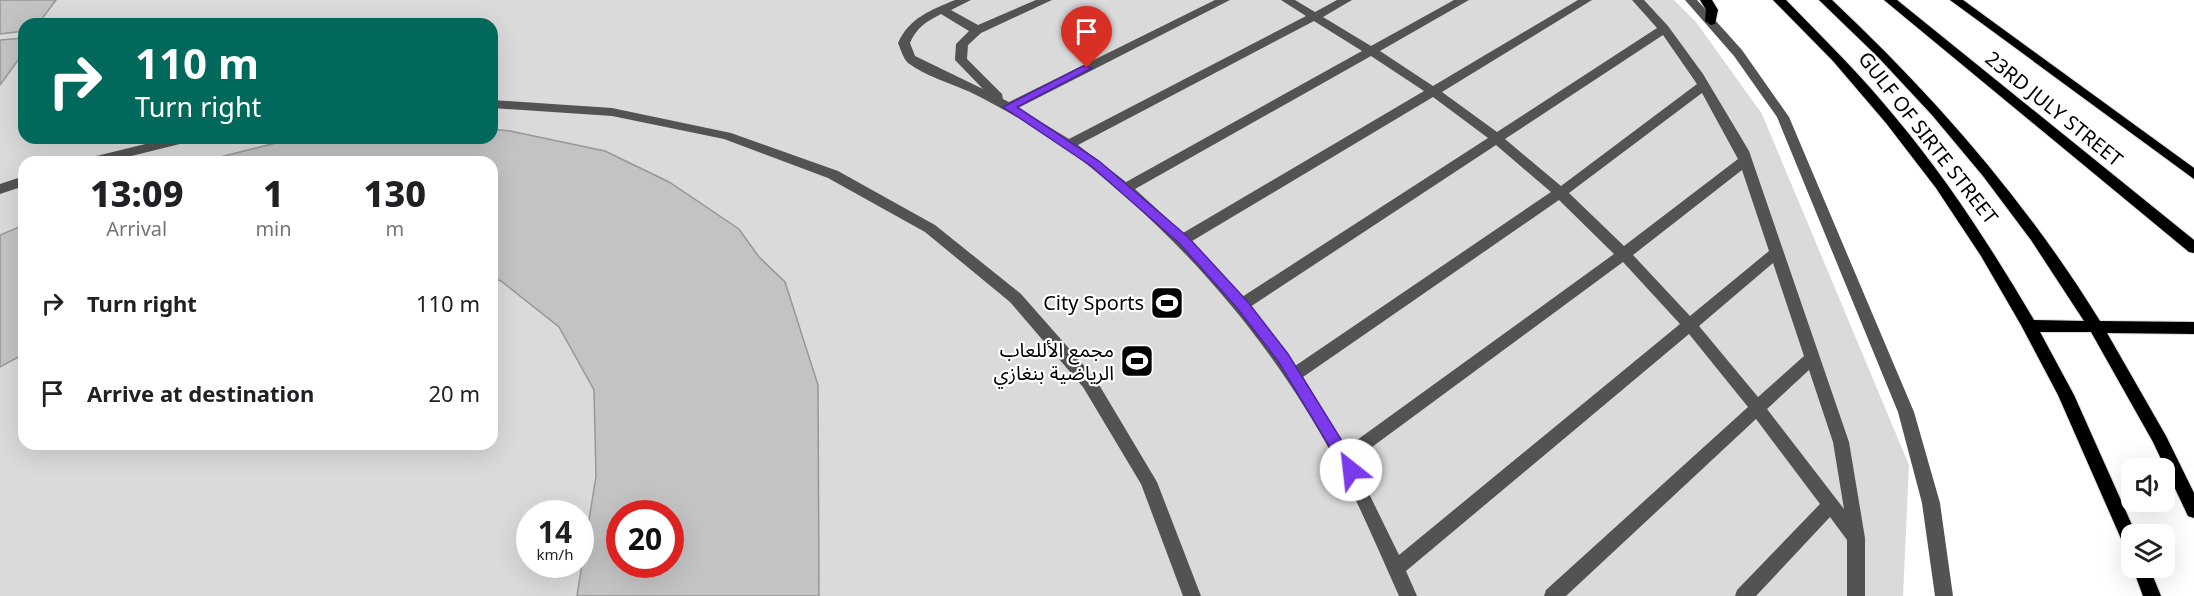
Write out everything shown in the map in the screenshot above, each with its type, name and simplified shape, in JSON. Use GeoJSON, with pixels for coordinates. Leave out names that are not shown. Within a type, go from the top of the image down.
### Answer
{"type":"FeatureCollection","features":[{"type":"Feature","properties":{"kind":"main road"},"geometry":{"type":"LineString","coordinates":[[1706,0],[1712,10],[1711,21]]}},
{"type":"Feature","properties":{"kind":"main road","name":"GULF OF SIRTE STREET"},"geometry":{"type":"LineString","coordinates":[[1779,0],[1854,77],[1924,163],[1983,244],[2031,326],[2107,482],[2124,524]]}},
{"type":"Feature","properties":{"kind":"main road","name":"GULF OF SIRTE STREET"},"geometry":{"type":"LineString","coordinates":[[1825,0],[1900,73],[1968,151],[2042,246],[2097,328],[2138,399],[2194,512]]}},
{"type":"Feature","properties":{"kind":"main road","name":"23RD JULY STREET"},"geometry":{"type":"LineString","coordinates":[[1890,0],[2194,248]]}},
{"type":"Feature","properties":{"kind":"main road","name":"23RD JULY STREET"},"geometry":{"type":"LineString","coordinates":[[1956,0],[2194,176]]}},
{"type":"Feature","properties":{"kind":"main road"},"geometry":{"type":"LineString","coordinates":[[2031,326],[2194,328]]}},
{"type":"Feature","properties":{"kind":"main road"},"geometry":{"type":"LineString","coordinates":[[2144,578],[2151,596]]}},
{"type":"Feature","properties":{"kind":"lane"},"geometry":{"type":"LineString","coordinates":[[965,0],[911,28],[904,43],[910,58],[918,64],[1009,107],[1068,146],[1126,188],[1183,240],[1242,305],[1294,375],[1345,458],[1408,596]]}},
{"type":"Feature","properties":{"kind":"lane"},"geometry":{"type":"LineString","coordinates":[[1009,107],[961,60],[962,44],[977,30],[1046,0]]}},
{"type":"Feature","properties":{"kind":"lane"},"geometry":{"type":"LineString","coordinates":[[1009,107],[1224,0]]}},
{"type":"Feature","properties":{"kind":"lane"},"geometry":{"type":"LineString","coordinates":[[1287,0],[1373,51],[1435,92],[1495,137],[1560,193],[1624,254],[1689,324],[1856,536]]}},
{"type":"Feature","properties":{"kind":"lane"},"geometry":{"type":"LineString","coordinates":[[1068,146],[1346,0]]}},
{"type":"Feature","properties":{"kind":"lane"},"geometry":{"type":"LineString","coordinates":[[1126,188],[1463,0]]}},
{"type":"Feature","properties":{"kind":"lane"},"geometry":{"type":"LineString","coordinates":[[1183,240],[1586,0]]}},
{"type":"Feature","properties":{"kind":"lane"},"geometry":{"type":"LineString","coordinates":[[1638,0],[1664,29],[1704,85],[1722,114],[1745,161],[1841,442],[1851,489],[1856,536],[1856,596]]}},
{"type":"Feature","properties":{"kind":"lane"},"geometry":{"type":"LineString","coordinates":[[1691,0],[1738,53],[1783,117],[1906,412],[1922,459],[1934,508],[1944,596]]}},
{"type":"Feature","properties":{"kind":"lane"},"geometry":{"type":"LineString","coordinates":[[943,10],[977,30]]}},
{"type":"Feature","properties":{"kind":"lane"},"geometry":{"type":"LineString","coordinates":[[1242,305],[1495,137],[1664,29]]}},
{"type":"Feature","properties":{"kind":"lane"},"geometry":{"type":"LineString","coordinates":[[1294,375],[1560,193],[1704,85]]}},
{"type":"Feature","properties":{"kind":"lane"},"geometry":{"type":"LineString","coordinates":[[498,104],[613,112],[682,125],[758,144],[848,180],[933,228],[1011,291],[1081,371],[1113,418],[1143,471],[1169,528],[1192,596]]}},
{"type":"Feature","properties":{"kind":"lane"},"geometry":{"type":"LineString","coordinates":[[113,156],[162,144]]}},
{"type":"Feature","properties":{"kind":"lane"},"geometry":{"type":"LineString","coordinates":[[1345,458],[1624,254],[1745,161]]}},
{"type":"Feature","properties":{"kind":"lane"},"geometry":{"type":"LineString","coordinates":[[0,189],[18,183]]}},
{"type":"Feature","properties":{"kind":"lane"},"geometry":{"type":"LineString","coordinates":[[1397,568],[1776,253]]}},
{"type":"Feature","properties":{"kind":"lane"},"geometry":{"type":"LineString","coordinates":[[1553,596],[1812,358]]}},
{"type":"Feature","properties":{"kind":"lane"},"geometry":{"type":"LineString","coordinates":[[1744,596],[1830,505]]}},
{"type":"Feature","properties":{"kind":"shaded area","name":"City Sports"},"geometry":{"type":"Polygon","coordinates":[[[0,0],[1674,0],[1696,22],[1762,114],[1909,465],[1903,596],[0,596],[0,0]]]}},
{"type":"Feature","properties":{"kind":"building"},"geometry":{"type":"Polygon","coordinates":[[[0,0],[56,0],[42,18],[18,18],[18,32],[0,34],[0,0]]]}},
{"type":"Feature","properties":{"kind":"building"},"geometry":{"type":"Polygon","coordinates":[[[18,38],[18,60],[0,85],[0,40],[18,38]]]}},
{"type":"Feature","properties":{"kind":"building"},"geometry":{"type":"Polygon","coordinates":[[[498,130],[510,131],[605,151],[669,182],[739,229],[759,257],[785,282],[818,385],[819,596],[577,596],[580,578],[594,578],[592,500],[596,476],[594,390],[559,327],[498,280],[498,156],[224,156],[272,144],[498,144],[498,130]]]}},
{"type":"Feature","properties":{"kind":"building"},"geometry":{"type":"Polygon","coordinates":[[[18,228],[18,357],[0,367],[0,235],[18,228]]]}},
{"type":"Feature","properties":{"kind":"place","name":"City Sports"},"geometry":{"type":"Point","coordinates":[1167,303]}},
{"type":"Feature","properties":{"kind":"place","name":"مجمع الأللعاب الرياضية بنغازي"},"geometry":{"type":"Point","coordinates":[1137,361]}},
{"type":"Feature","properties":{"kind":"route"},"geometry":{"type":"LineString","coordinates":[[1087,68],[1009,107],[1095,163],[1144,204],[1202,260],[1242,305],[1283,358],[1323,420],[1351,470]]}}]}
